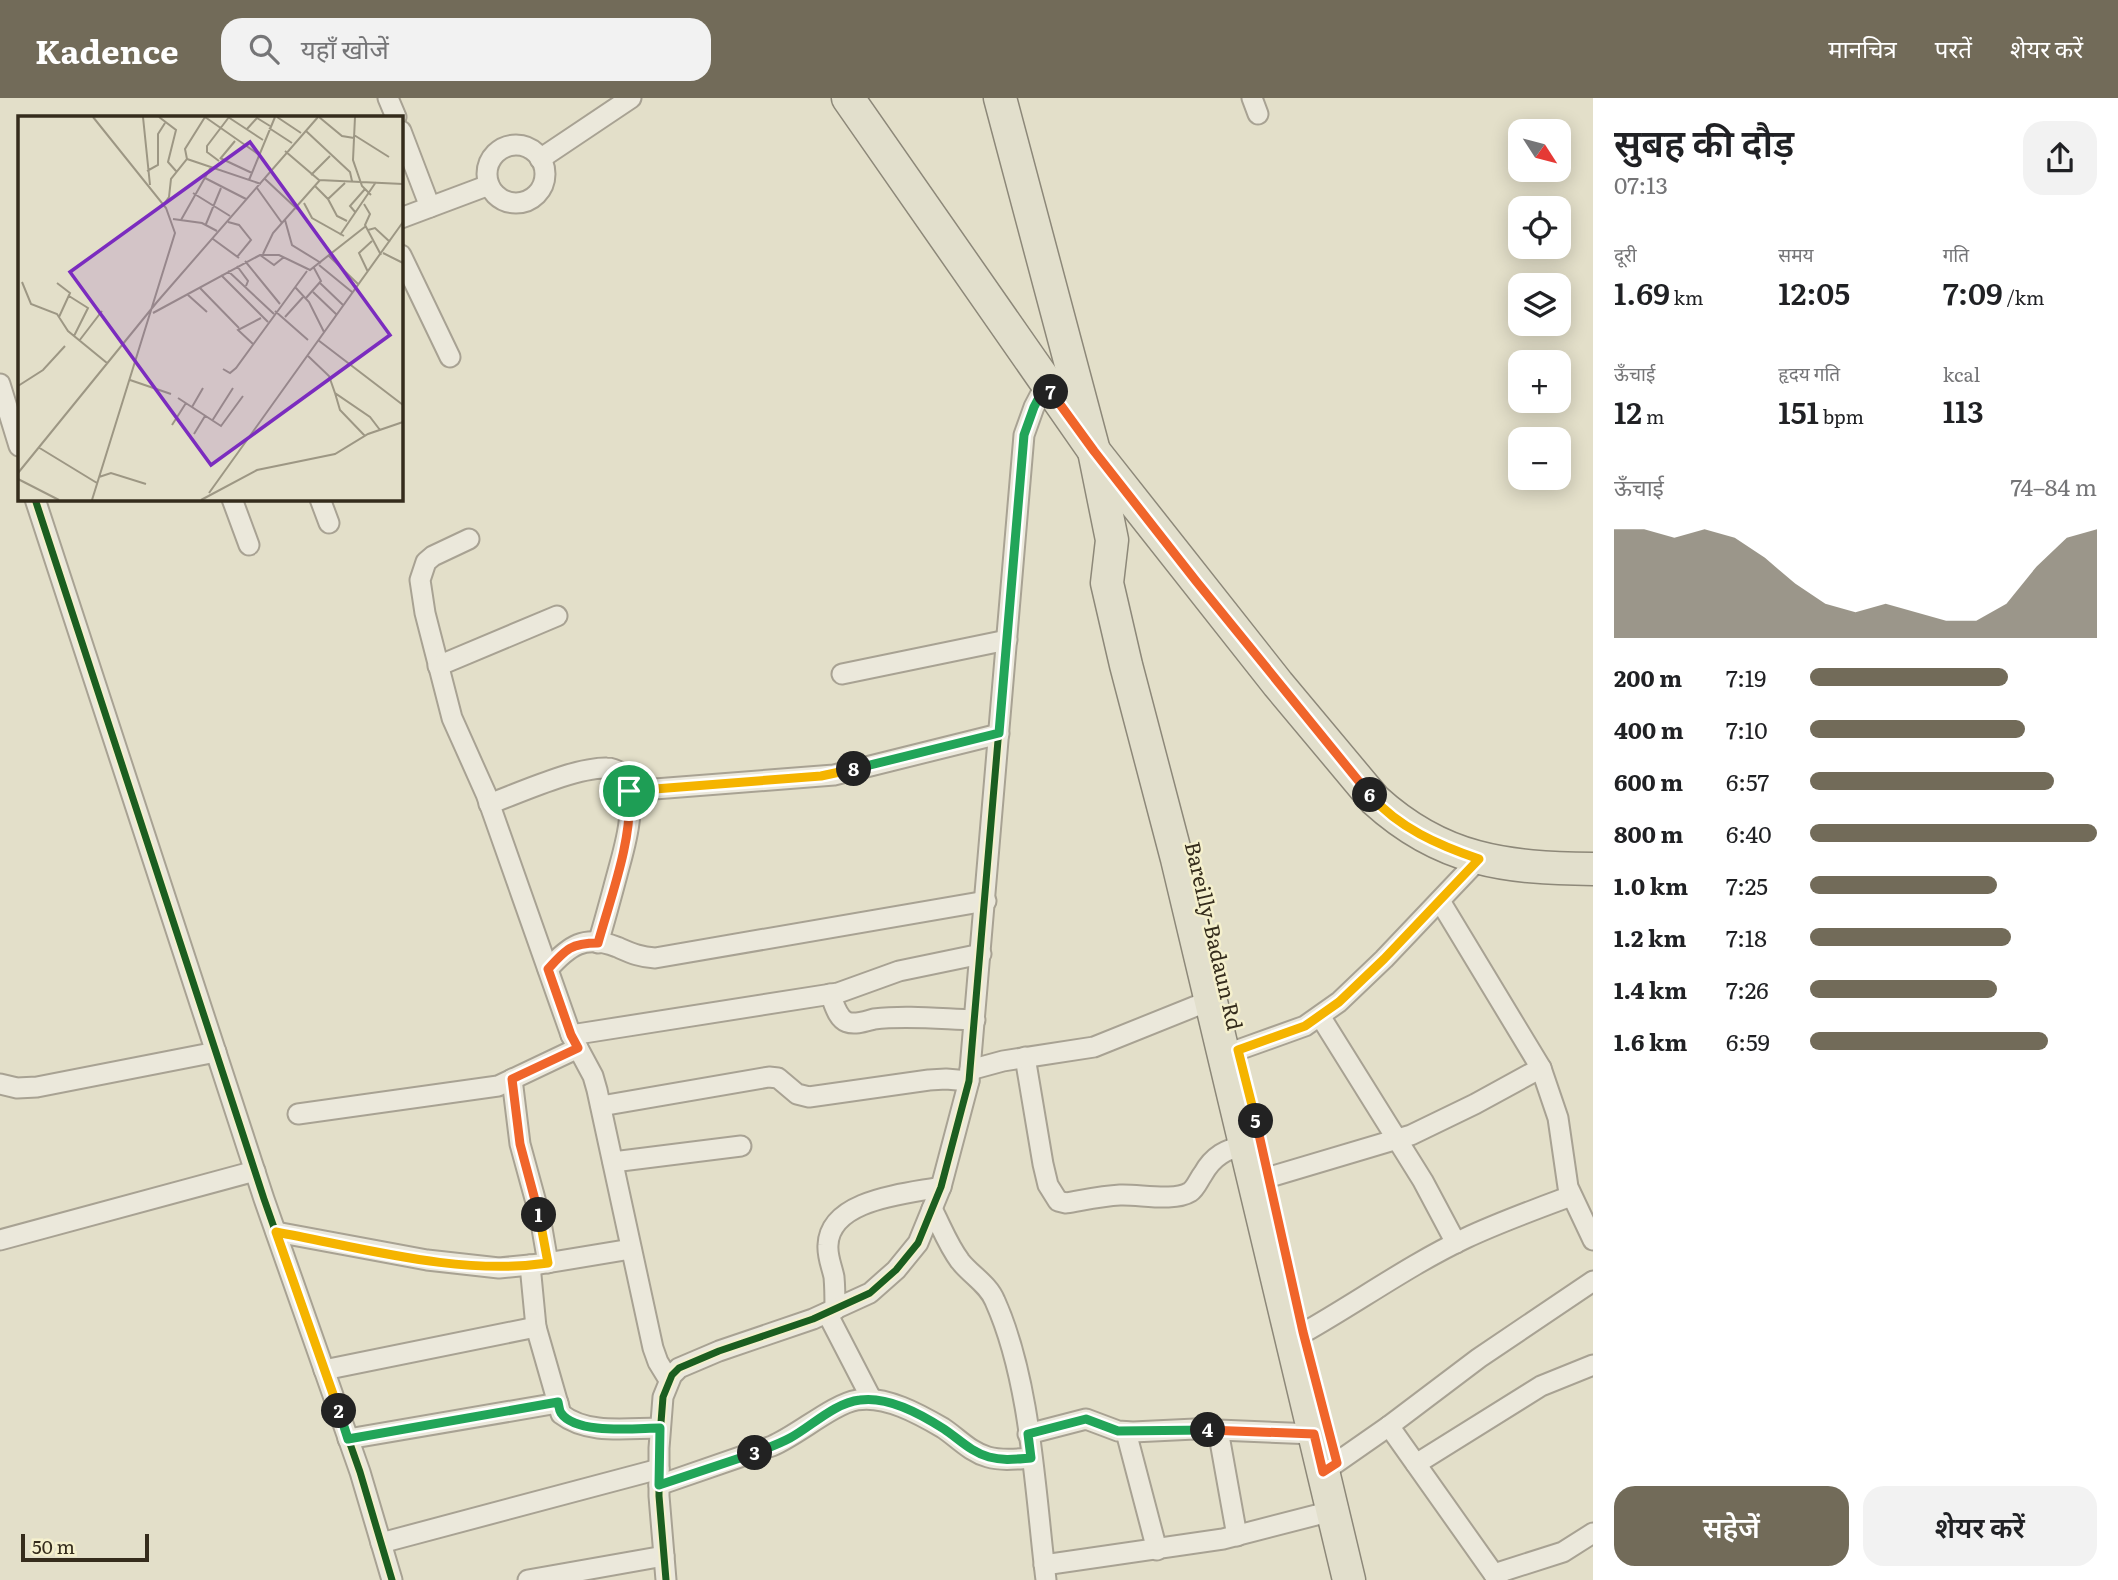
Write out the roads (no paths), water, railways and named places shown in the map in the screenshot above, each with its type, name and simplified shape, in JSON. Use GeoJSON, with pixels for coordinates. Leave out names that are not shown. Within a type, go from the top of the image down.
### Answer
{"type":"FeatureCollection","features":[{"type":"Feature","properties":{"kind":"main road"},"geometry":{"type":"LineString","coordinates":[[848,98],[1094,451],[1278,684],[1375,800],[1393,817],[1430,840],[1479,859],[1503,864],[1593,869]]}},
{"type":"Feature","properties":{"kind":"main road"},"geometry":{"type":"LineString","coordinates":[[1000,98],[1094,451],[1112,540],[1107,583],[1211,1000],[1314,1434],[1330,1468],[1332,1511],[1349,1580]]}},
{"type":"Feature","properties":{"kind":"main road","name":"Bareilly-Badaun Rd"},"geometry":{"type":"LineString","coordinates":[[1112,540],[1125,578],[1189,830],[1238,1050],[1270,1177],[1330,1468],[1365,1580]]}},
{"type":"Feature","properties":{"kind":"street"},"geometry":{"type":"LineString","coordinates":[[388,98],[396,116]]}},
{"type":"Feature","properties":{"kind":"street"},"geometry":{"type":"LineString","coordinates":[[540,159],[631,98]]}},
{"type":"Feature","properties":{"kind":"street"},"geometry":{"type":"LineString","coordinates":[[402,134],[430,207]]}},
{"type":"Feature","properties":{"kind":"street"},"geometry":{"type":"LineString","coordinates":[[507,146],[527,147],[536,152],[545,169],[545,179],[536,195],[519,203],[510,202],[494,193],[489,185],[487,176],[491,158],[498,150],[507,146]]}},
{"type":"Feature","properties":{"kind":"street"},"geometry":{"type":"LineString","coordinates":[[402,218],[489,185]]}},
{"type":"Feature","properties":{"kind":"street"},"geometry":{"type":"LineString","coordinates":[[402,257],[450,357]]}},
{"type":"Feature","properties":{"kind":"street"},"geometry":{"type":"LineString","coordinates":[[0,384],[18,443]]}},
{"type":"Feature","properties":{"kind":"street"},"geometry":{"type":"LineString","coordinates":[[666,1580],[659,1477],[663,1398],[669,1380],[680,1368],[707,1356],[831,1312],[870,1293],[896,1270],[918,1243],[941,1186],[970,1075],[1024,435],[1046,384]]}},
{"type":"Feature","properties":{"kind":"street"},"geometry":{"type":"LineString","coordinates":[[35,500],[255,1171],[348,1439],[392,1580]]}},
{"type":"Feature","properties":{"kind":"street"},"geometry":{"type":"LineString","coordinates":[[232,500],[249,545]]}},
{"type":"Feature","properties":{"kind":"street"},"geometry":{"type":"LineString","coordinates":[[320,500],[329,523]]}},
{"type":"Feature","properties":{"kind":"street"},"geometry":{"type":"LineString","coordinates":[[470,539],[426,562],[420,580],[425,613],[453,718],[489,804],[575,1041],[593,1076],[653,1348],[669,1380]]}},
{"type":"Feature","properties":{"kind":"street"},"geometry":{"type":"LineString","coordinates":[[438,666],[558,616]]}},
{"type":"Feature","properties":{"kind":"street"},"geometry":{"type":"LineString","coordinates":[[842,674],[1007,640]]}},
{"type":"Feature","properties":{"kind":"street"},"geometry":{"type":"LineString","coordinates":[[629,791],[834,775],[999,733]]}},
{"type":"Feature","properties":{"kind":"street"},"geometry":{"type":"LineString","coordinates":[[489,804],[561,778],[608,768],[622,774],[629,791],[629,830],[598,943]]}},
{"type":"Feature","properties":{"kind":"street"},"geometry":{"type":"LineString","coordinates":[[1238,1050],[1292,1032],[1320,1016],[1359,983],[1479,859]]}},
{"type":"Feature","properties":{"kind":"street"},"geometry":{"type":"LineString","coordinates":[[548,969],[569,947],[581,943],[598,943],[630,954],[655,958],[986,901]]}},
{"type":"Feature","properties":{"kind":"street"},"geometry":{"type":"LineString","coordinates":[[1440,901],[1541,1068],[1558,1118],[1564,1174],[1571,1196],[1593,1240]]}},
{"type":"Feature","properties":{"kind":"street"},"geometry":{"type":"LineString","coordinates":[[298,1114],[498,1086],[575,1041],[830,994],[899,971],[981,954]]}},
{"type":"Feature","properties":{"kind":"street"},"geometry":{"type":"LineString","coordinates":[[830,994],[840,1017],[847,1022],[884,1018],[975,1020]]}},
{"type":"Feature","properties":{"kind":"street"},"geometry":{"type":"LineString","coordinates":[[601,1106],[769,1077],[778,1078],[797,1094],[809,1097],[970,1075],[1025,1057],[1094,1046],[1211,1000]]}},
{"type":"Feature","properties":{"kind":"street"},"geometry":{"type":"LineString","coordinates":[[1320,1016],[1434,1199],[1456,1243]]}},
{"type":"Feature","properties":{"kind":"street"},"geometry":{"type":"LineString","coordinates":[[0,1084],[17,1088],[37,1087],[216,1052]]}},
{"type":"Feature","properties":{"kind":"street"},"geometry":{"type":"LineString","coordinates":[[1025,1057],[1043,1164],[1048,1185],[1058,1202],[1120,1195],[1163,1196],[1189,1192],[1220,1153],[1246,1145]]}},
{"type":"Feature","properties":{"kind":"street"},"geometry":{"type":"LineString","coordinates":[[1270,1177],[1397,1140],[1438,1123],[1541,1068]]}},
{"type":"Feature","properties":{"kind":"street"},"geometry":{"type":"LineString","coordinates":[[512,1079],[518,1136],[540,1217],[536,1327],[561,1413],[580,1425],[595,1428],[660,1428]]}},
{"type":"Feature","properties":{"kind":"street"},"geometry":{"type":"LineString","coordinates":[[613,1162],[741,1146]]}},
{"type":"Feature","properties":{"kind":"street"},"geometry":{"type":"LineString","coordinates":[[0,1240],[255,1171]]}},
{"type":"Feature","properties":{"kind":"street"},"geometry":{"type":"LineString","coordinates":[[871,1398],[831,1312],[833,1275],[828,1250],[830,1232],[843,1215],[868,1202],[941,1186]]}},
{"type":"Feature","properties":{"kind":"street"},"geometry":{"type":"LineString","coordinates":[[1303,1332],[1335,1315],[1381,1284],[1456,1243],[1571,1196]]}},
{"type":"Feature","properties":{"kind":"street"},"geometry":{"type":"LineString","coordinates":[[932,1209],[954,1252],[974,1277],[992,1293],[1011,1344],[1028,1434],[1045,1573],[1237,1536],[1332,1511]]}},
{"type":"Feature","properties":{"kind":"street"},"geometry":{"type":"LineString","coordinates":[[276,1232],[427,1260],[499,1268],[632,1249]]}},
{"type":"Feature","properties":{"kind":"street"},"geometry":{"type":"LineString","coordinates":[[1330,1468],[1479,1358],[1591,1289]]}},
{"type":"Feature","properties":{"kind":"street"},"geometry":{"type":"LineString","coordinates":[[324,1370],[536,1327]]}},
{"type":"Feature","properties":{"kind":"street"},"geometry":{"type":"LineString","coordinates":[[1416,1464],[1541,1386],[1593,1365]]}},
{"type":"Feature","properties":{"kind":"street"},"geometry":{"type":"LineString","coordinates":[[381,1543],[659,1477],[772,1447],[790,1439],[843,1405],[871,1398],[894,1403],[943,1429],[972,1451],[988,1457],[1006,1460],[1031,1458]]}},
{"type":"Feature","properties":{"kind":"street"},"geometry":{"type":"LineString","coordinates":[[348,1439],[558,1402]]}},
{"type":"Feature","properties":{"kind":"street"},"geometry":{"type":"LineString","coordinates":[[1028,1434],[1086,1419],[1126,1432],[1217,1430],[1314,1434]]}},
{"type":"Feature","properties":{"kind":"street"},"geometry":{"type":"LineString","coordinates":[[1389,1426],[1496,1577],[1563,1552],[1593,1533]]}},
{"type":"Feature","properties":{"kind":"street"},"geometry":{"type":"LineString","coordinates":[[1217,1430],[1237,1536]]}},
{"type":"Feature","properties":{"kind":"street"},"geometry":{"type":"LineString","coordinates":[[1126,1432],[1157,1550]]}},
{"type":"Feature","properties":{"kind":"street"},"geometry":{"type":"LineString","coordinates":[[528,1580],[664,1556]]}}]}
